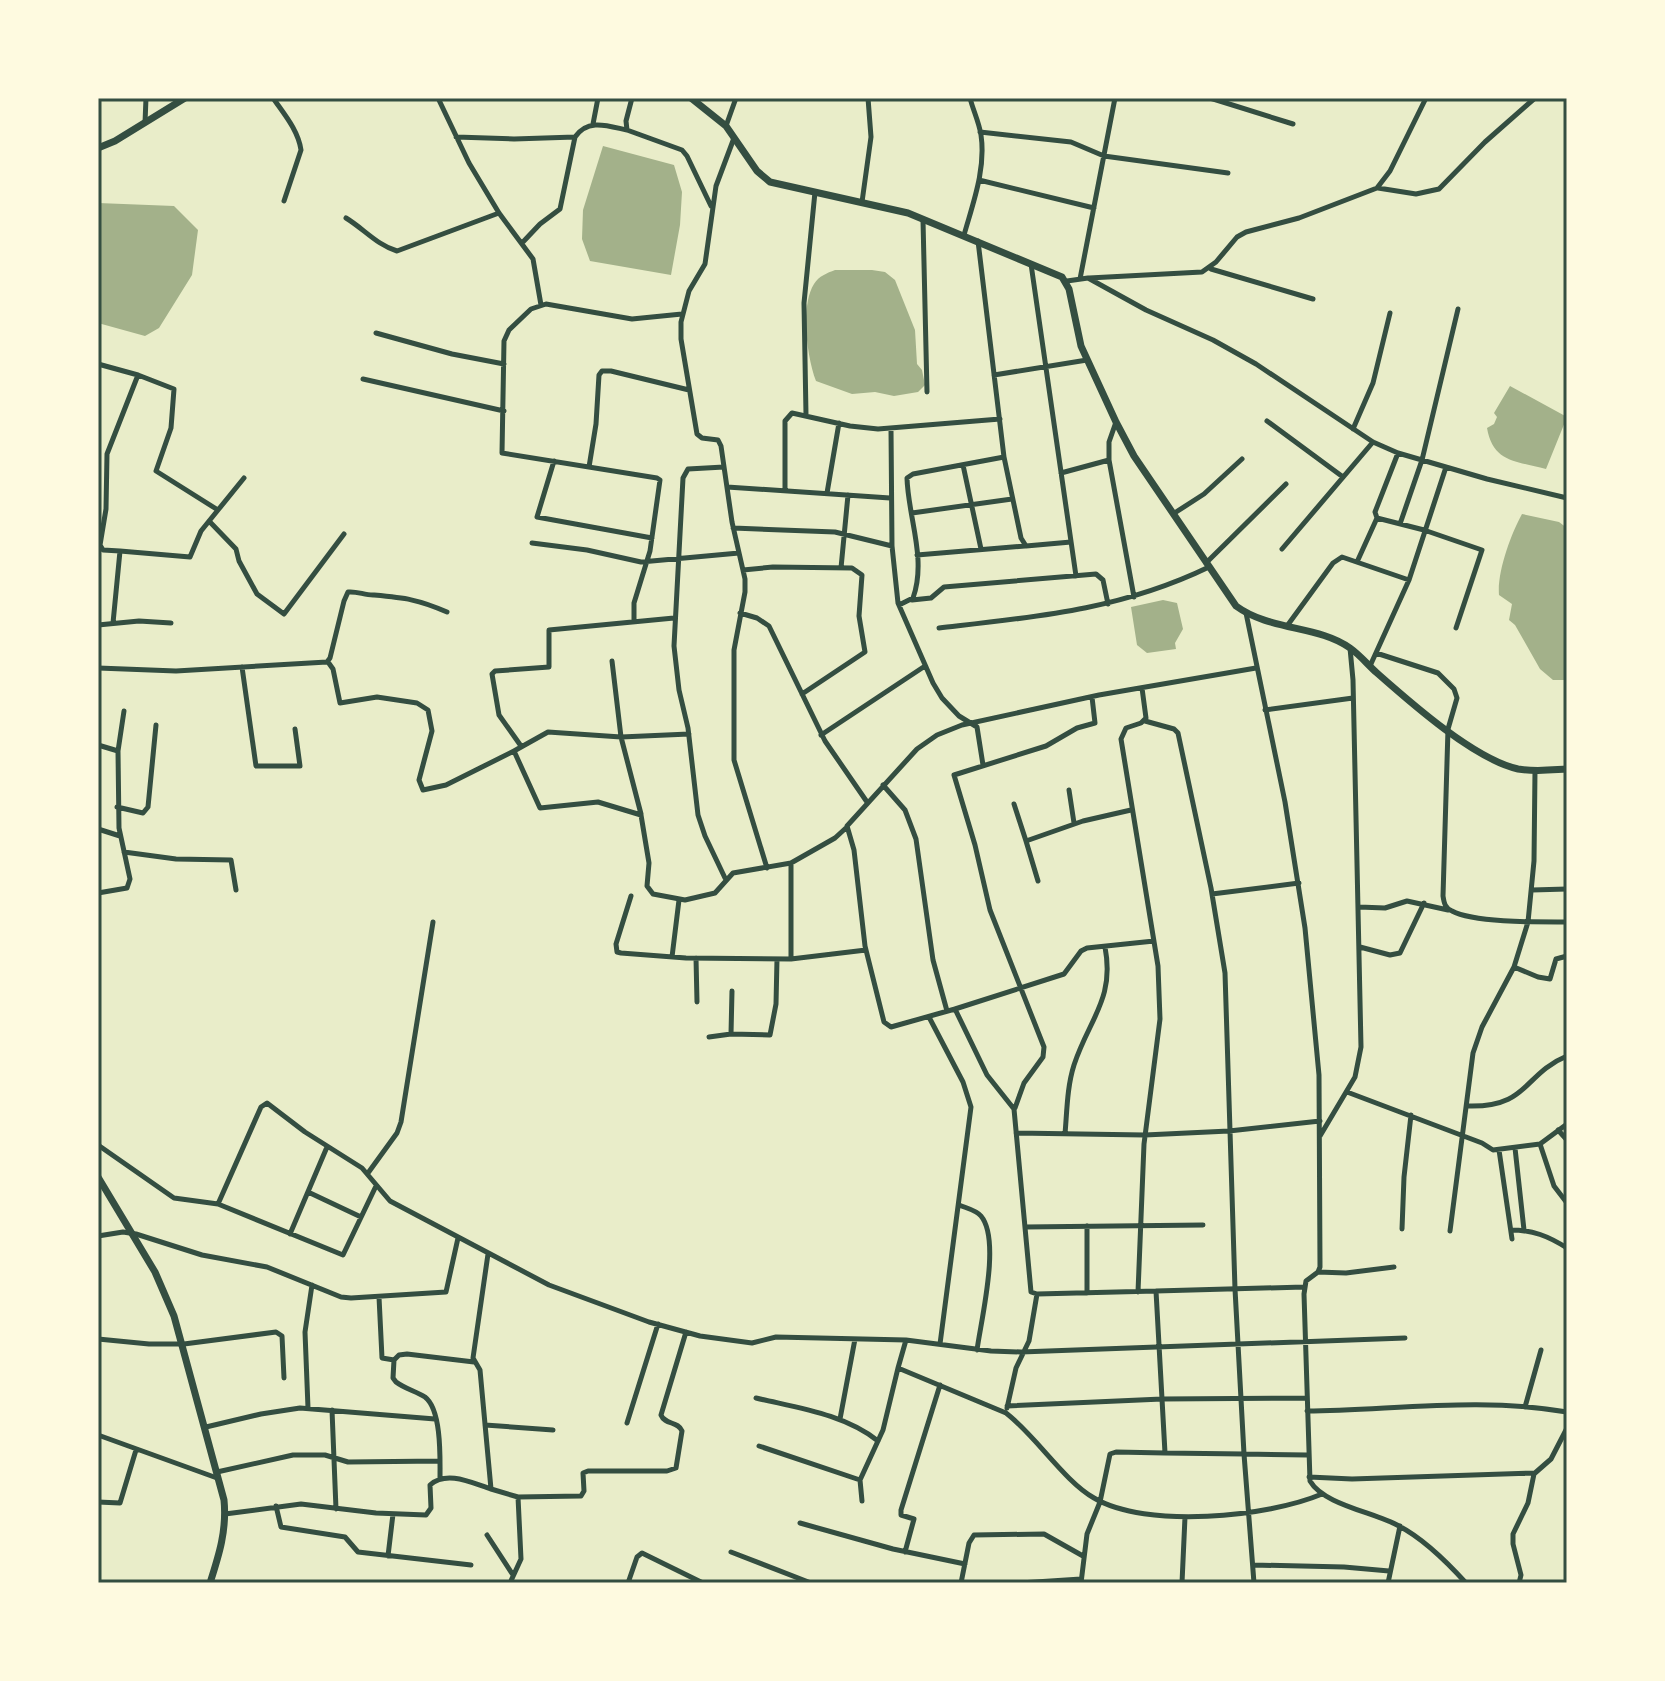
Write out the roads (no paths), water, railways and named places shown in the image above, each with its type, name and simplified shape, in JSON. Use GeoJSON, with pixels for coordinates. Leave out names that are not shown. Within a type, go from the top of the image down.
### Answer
{"type":"FeatureCollection","features":[{"type":"Feature","properties":{"kind":"street"},"geometry":{"type":"LineString","coordinates":[[145,123],[146,98]]}},
{"type":"Feature","properties":{"kind":"street"},"geometry":{"type":"LineString","coordinates":[[98,148],[185,98]]}},
{"type":"Feature","properties":{"kind":"street"},"geometry":{"type":"LineString","coordinates":[[273,98],[298,134],[301,150],[284,201]]}},
{"type":"Feature","properties":{"kind":"street"},"geometry":{"type":"LineString","coordinates":[[438,98],[455,137],[499,213],[533,259],[541,305]]}},
{"type":"Feature","properties":{"kind":"street"},"geometry":{"type":"LineString","coordinates":[[593,124],[598,98]]}},
{"type":"Feature","properties":{"kind":"street"},"geometry":{"type":"LineString","coordinates":[[627,130],[632,98]]}},
{"type":"Feature","properties":{"kind":"street"},"geometry":{"type":"LineString","coordinates":[[691,98],[726,126],[765,180],[923,219],[1057,274],[1067,281],[1087,360],[1116,422],[1134,456],[1236,606],[1246,613],[1350,647],[1407,699],[1495,761],[1535,771],[1567,769]]}},
{"type":"Feature","properties":{"kind":"street"},"geometry":{"type":"LineString","coordinates":[[726,126],[736,98]]}},
{"type":"Feature","properties":{"kind":"street"},"geometry":{"type":"LineString","coordinates":[[862,202],[871,137],[868,98]]}},
{"type":"Feature","properties":{"kind":"street"},"geometry":{"type":"LineString","coordinates":[[964,235],[979,180],[982,153],[980,132],[970,98]]}},
{"type":"Feature","properties":{"kind":"street"},"geometry":{"type":"LineString","coordinates":[[1080,279],[1115,98]]}},
{"type":"Feature","properties":{"kind":"street"},"geometry":{"type":"LineString","coordinates":[[1210,98],[1293,124]]}},
{"type":"Feature","properties":{"kind":"street"},"geometry":{"type":"LineString","coordinates":[[1377,188],[1390,171],[1426,98]]}},
{"type":"Feature","properties":{"kind":"street"},"geometry":{"type":"LineString","coordinates":[[1067,281],[1195,273],[1210,268],[1237,237],[1246,232],[1299,218],[1377,188],[1416,194],[1439,189],[1485,142],[1535,98]]}},
{"type":"Feature","properties":{"kind":"street"},"geometry":{"type":"LineString","coordinates":[[522,243],[560,209],[575,137],[580,130],[593,124],[627,130],[682,150],[712,207]]}},
{"type":"Feature","properties":{"kind":"street"},"geometry":{"type":"LineString","coordinates":[[980,132],[1071,142],[1104,156],[1228,173]]}},
{"type":"Feature","properties":{"kind":"street"},"geometry":{"type":"LineString","coordinates":[[455,137],[575,137]]}},
{"type":"Feature","properties":{"kind":"street"},"geometry":{"type":"LineString","coordinates":[[734,137],[716,186],[705,264],[689,291],[682,314],[681,339],[697,434],[720,442],[733,528],[743,570],[745,592],[734,650],[734,760],[767,868]]}},
{"type":"Feature","properties":{"kind":"street"},"geometry":{"type":"LineString","coordinates":[[979,180],[1094,208]]}},
{"type":"Feature","properties":{"kind":"street"},"geometry":{"type":"LineString","coordinates":[[806,415],[804,303],[815,192]]}},
{"type":"Feature","properties":{"kind":"street"},"geometry":{"type":"LineString","coordinates":[[346,218],[382,246],[397,251],[499,213]]}},
{"type":"Feature","properties":{"kind":"street"},"geometry":{"type":"LineString","coordinates":[[923,219],[927,392]]}},
{"type":"Feature","properties":{"kind":"street"},"geometry":{"type":"LineString","coordinates":[[978,241],[1004,457],[1021,538],[1026,546]]}},
{"type":"Feature","properties":{"kind":"street"},"geometry":{"type":"LineString","coordinates":[[1031,263],[1076,576]]}},
{"type":"Feature","properties":{"kind":"street"},"geometry":{"type":"LineString","coordinates":[[1210,268],[1313,299]]}},
{"type":"Feature","properties":{"kind":"street"},"geometry":{"type":"LineString","coordinates":[[1088,278],[1146,310],[1235,352],[1373,442],[1446,467],[1567,498]]}},
{"type":"Feature","properties":{"kind":"street"},"geometry":{"type":"LineString","coordinates":[[634,622],[634,603],[652,538],[661,484],[659,479],[502,453],[504,341],[509,330],[531,309],[541,305],[632,319],[682,314]]}},
{"type":"Feature","properties":{"kind":"street"},"geometry":{"type":"LineString","coordinates":[[1400,524],[1422,460],[1458,309]]}},
{"type":"Feature","properties":{"kind":"street"},"geometry":{"type":"LineString","coordinates":[[1353,429],[1373,383],[1390,313]]}},
{"type":"Feature","properties":{"kind":"street"},"geometry":{"type":"LineString","coordinates":[[376,333],[452,354],[504,364]]}},
{"type":"Feature","properties":{"kind":"street"},"geometry":{"type":"LineString","coordinates":[[994,375],[1087,360]]}},
{"type":"Feature","properties":{"kind":"street"},"geometry":{"type":"LineString","coordinates":[[98,364],[174,389],[171,428],[156,471],[218,510]]}},
{"type":"Feature","properties":{"kind":"street"},"geometry":{"type":"LineString","coordinates":[[589,467],[599,375],[602,371],[689,390]]}},
{"type":"Feature","properties":{"kind":"street"},"geometry":{"type":"LineString","coordinates":[[138,375],[107,454],[100,548],[187,558],[192,556],[201,531],[244,478]]}},
{"type":"Feature","properties":{"kind":"street"},"geometry":{"type":"LineString","coordinates":[[363,379],[504,411]]}},
{"type":"Feature","properties":{"kind":"street"},"geometry":{"type":"LineString","coordinates":[[785,489],[785,417],[792,413],[891,429],[1000,419]]}},
{"type":"Feature","properties":{"kind":"street"},"geometry":{"type":"LineString","coordinates":[[1267,421],[1343,477]]}},
{"type":"Feature","properties":{"kind":"street"},"geometry":{"type":"LineString","coordinates":[[1116,422],[1109,442],[1109,460],[1134,597]]}},
{"type":"Feature","properties":{"kind":"street"},"geometry":{"type":"LineString","coordinates":[[827,493],[839,423]]}},
{"type":"Feature","properties":{"kind":"street"},"geometry":{"type":"LineString","coordinates":[[891,429],[892,546],[894,585],[899,605],[942,698],[959,716],[977,727],[983,765]]}},
{"type":"Feature","properties":{"kind":"street"},"geometry":{"type":"LineString","coordinates":[[1282,549],[1373,442]]}},
{"type":"Feature","properties":{"kind":"street"},"geometry":{"type":"LineString","coordinates":[[1357,562],[1377,518],[1375,512],[1398,453]]}},
{"type":"Feature","properties":{"kind":"street"},"geometry":{"type":"LineString","coordinates":[[911,600],[916,588],[917,555],[907,478],[913,474],[1004,457]]}},
{"type":"Feature","properties":{"kind":"street"},"geometry":{"type":"LineString","coordinates":[[1173,514],[1204,494],[1242,459]]}},
{"type":"Feature","properties":{"kind":"street"},"geometry":{"type":"LineString","coordinates":[[1061,473],[1109,460]]}},
{"type":"Feature","properties":{"kind":"street"},"geometry":{"type":"LineString","coordinates":[[554,461],[537,517],[652,538]]}},
{"type":"Feature","properties":{"kind":"street"},"geometry":{"type":"LineString","coordinates":[[963,465],[981,549]]}},
{"type":"Feature","properties":{"kind":"street"},"geometry":{"type":"LineString","coordinates":[[724,467],[693,468],[685,473],[674,618],[676,665],[689,734],[698,815],[725,879]]}},
{"type":"Feature","properties":{"kind":"street"},"geometry":{"type":"LineString","coordinates":[[1369,666],[1409,580],[1446,467]]}},
{"type":"Feature","properties":{"kind":"street"},"geometry":{"type":"LineString","coordinates":[[939,628],[1056,614],[1108,604],[1169,585],[1208,565],[1286,484]]}},
{"type":"Feature","properties":{"kind":"street"},"geometry":{"type":"LineString","coordinates":[[727,487],[890,498]]}},
{"type":"Feature","properties":{"kind":"street"},"geometry":{"type":"LineString","coordinates":[[841,568],[848,495]]}},
{"type":"Feature","properties":{"kind":"street"},"geometry":{"type":"LineString","coordinates":[[912,513],[1012,499]]}},
{"type":"Feature","properties":{"kind":"street"},"geometry":{"type":"LineString","coordinates":[[1377,518],[1482,550],[1456,628]]}},
{"type":"Feature","properties":{"kind":"street"},"geometry":{"type":"LineString","coordinates":[[209,521],[236,549],[257,594],[284,614],[344,534]]}},
{"type":"Feature","properties":{"kind":"street"},"geometry":{"type":"LineString","coordinates":[[733,528],[817,530],[843,533],[892,546]]}},
{"type":"Feature","properties":{"kind":"street"},"geometry":{"type":"LineString","coordinates":[[917,555],[1071,542]]}},
{"type":"Feature","properties":{"kind":"street"},"geometry":{"type":"LineString","coordinates":[[532,543],[647,562],[739,553]]}},
{"type":"Feature","properties":{"kind":"street"},"geometry":{"type":"LineString","coordinates":[[113,623],[120,551]]}},
{"type":"Feature","properties":{"kind":"street"},"geometry":{"type":"LineString","coordinates":[[1287,627],[1342,557],[1409,580]]}},
{"type":"Feature","properties":{"kind":"street"},"geometry":{"type":"LineString","coordinates":[[743,570],[773,567],[852,568],[862,575],[859,616],[865,652],[802,694]]}},
{"type":"Feature","properties":{"kind":"street"},"geometry":{"type":"LineString","coordinates":[[899,605],[931,598],[944,587],[1096,574],[1102,578],[1108,604]]}},
{"type":"Feature","properties":{"kind":"street"},"geometry":{"type":"LineString","coordinates":[[328,662],[348,592],[409,597],[447,612]]}},
{"type":"Feature","properties":{"kind":"street"},"geometry":{"type":"LineString","coordinates":[[740,613],[769,626],[821,735],[867,802]]}},
{"type":"Feature","properties":{"kind":"street"},"geometry":{"type":"LineString","coordinates":[[1246,613],[1299,883],[1316,1033],[1322,1240],[1320,1267],[1304,1287],[1309,1477],[1314,1488],[1322,1494],[1400,1526],[1428,1547],[1466,1583]]}},
{"type":"Feature","properties":{"kind":"street"},"geometry":{"type":"LineString","coordinates":[[521,746],[499,715],[492,674],[495,671],[549,667],[549,630],[674,618]]}},
{"type":"Feature","properties":{"kind":"street"},"geometry":{"type":"LineString","coordinates":[[98,625],[171,623]]}},
{"type":"Feature","properties":{"kind":"street"},"geometry":{"type":"LineString","coordinates":[[1320,1136],[1355,1077],[1361,1047],[1350,647]]}},
{"type":"Feature","properties":{"kind":"street"},"geometry":{"type":"LineString","coordinates":[[1376,653],[1426,668],[1447,680],[1457,698],[1448,729],[1443,896],[1449,910]]}},
{"type":"Feature","properties":{"kind":"street"},"geometry":{"type":"LineString","coordinates":[[612,661],[621,737],[641,815],[649,863],[647,890],[679,900],[715,893],[725,879],[738,871],[791,863],[835,838],[883,785],[937,735],[971,722],[1256,668]]}},
{"type":"Feature","properties":{"kind":"street"},"geometry":{"type":"LineString","coordinates":[[328,662],[333,669],[340,703],[377,697],[417,703],[428,710],[432,731],[419,780],[423,790],[446,785],[548,732],[621,737],[689,734]]}},
{"type":"Feature","properties":{"kind":"street"},"geometry":{"type":"LineString","coordinates":[[98,668],[176,671],[328,662]]}},
{"type":"Feature","properties":{"kind":"street"},"geometry":{"type":"LineString","coordinates":[[821,735],[925,666]]}},
{"type":"Feature","properties":{"kind":"street"},"geometry":{"type":"LineString","coordinates":[[242,667],[256,766],[300,766],[295,729]]}},
{"type":"Feature","properties":{"kind":"street"},"geometry":{"type":"LineString","coordinates":[[1142,688],[1145,721]]}},
{"type":"Feature","properties":{"kind":"street"},"geometry":{"type":"LineString","coordinates":[[1092,697],[1095,723],[1077,728],[1046,746],[956,772],[954,778],[971,830],[990,910],[1044,1053],[1024,1083],[1014,1109],[1030,1289],[1037,1294],[1304,1287]]}},
{"type":"Feature","properties":{"kind":"street"},"geometry":{"type":"LineString","coordinates":[[1265,710],[1353,698]]}},
{"type":"Feature","properties":{"kind":"street"},"geometry":{"type":"LineString","coordinates":[[98,893],[127,888],[130,879],[117,807],[118,751],[124,711]]}},
{"type":"Feature","properties":{"kind":"street"},"geometry":{"type":"LineString","coordinates":[[1138,1292],[1145,1135],[1161,998],[1122,734],[1126,728],[1145,721],[1178,733],[1212,894],[1225,973],[1235,1289],[1254,1583]]}},
{"type":"Feature","properties":{"kind":"street"},"geometry":{"type":"LineString","coordinates":[[117,807],[143,813],[148,807],[156,725]]}},
{"type":"Feature","properties":{"kind":"street"},"geometry":{"type":"LineString","coordinates":[[98,745],[118,751]]}},
{"type":"Feature","properties":{"kind":"street"},"geometry":{"type":"LineString","coordinates":[[514,751],[540,808],[598,802],[641,815]]}},
{"type":"Feature","properties":{"kind":"street"},"geometry":{"type":"LineString","coordinates":[[1450,1231],[1473,1053],[1482,1027],[1514,967],[1528,922],[1532,890],[1535,771]]}},
{"type":"Feature","properties":{"kind":"street"},"geometry":{"type":"LineString","coordinates":[[883,785],[905,810],[916,839],[933,960],[947,1011]]}},
{"type":"Feature","properties":{"kind":"street"},"geometry":{"type":"LineString","coordinates":[[1069,790],[1074,823]]}},
{"type":"Feature","properties":{"kind":"street"},"geometry":{"type":"LineString","coordinates":[[1014,804],[1038,881]]}},
{"type":"Feature","properties":{"kind":"street"},"geometry":{"type":"LineString","coordinates":[[1026,841],[1074,823],[1131,810]]}},
{"type":"Feature","properties":{"kind":"street"},"geometry":{"type":"LineString","coordinates":[[847,826],[854,850],[866,950],[885,1025],[891,1027],[929,1017],[1064,974],[1081,951],[1154,941]]}},
{"type":"Feature","properties":{"kind":"street"},"geometry":{"type":"LineString","coordinates":[[98,829],[121,837]]}},
{"type":"Feature","properties":{"kind":"street"},"geometry":{"type":"LineString","coordinates":[[124,852],[176,859],[229,859],[232,861],[236,890]]}},
{"type":"Feature","properties":{"kind":"street"},"geometry":{"type":"LineString","coordinates":[[791,863],[791,959]]}},
{"type":"Feature","properties":{"kind":"street"},"geometry":{"type":"LineString","coordinates":[[1212,894],[1299,883]]}},
{"type":"Feature","properties":{"kind":"street"},"geometry":{"type":"LineString","coordinates":[[1532,890],[1567,889]]}},
{"type":"Feature","properties":{"kind":"street"},"geometry":{"type":"LineString","coordinates":[[631,896],[616,944],[617,952],[696,958],[791,959],[866,950]]}},
{"type":"Feature","properties":{"kind":"street"},"geometry":{"type":"LineString","coordinates":[[672,957],[679,900]]}},
{"type":"Feature","properties":{"kind":"street"},"geometry":{"type":"LineString","coordinates":[[1359,907],[1385,908],[1407,901],[1502,920],[1567,922]]}},
{"type":"Feature","properties":{"kind":"street"},"geometry":{"type":"LineString","coordinates":[[1360,947],[1390,955],[1400,953],[1424,903]]}},
{"type":"Feature","properties":{"kind":"street"},"geometry":{"type":"LineString","coordinates":[[368,1173],[397,1133],[401,1122],[433,922]]}},
{"type":"Feature","properties":{"kind":"street"},"geometry":{"type":"LineString","coordinates":[[1065,1134],[1070,1078],[1106,991],[1108,965],[1105,946]]}},
{"type":"Feature","properties":{"kind":"street"},"geometry":{"type":"LineString","coordinates":[[1514,967],[1550,979],[1556,959],[1567,956]]}},
{"type":"Feature","properties":{"kind":"street"},"geometry":{"type":"LineString","coordinates":[[696,958],[697,1002]]}},
{"type":"Feature","properties":{"kind":"street"},"geometry":{"type":"LineString","coordinates":[[709,1037],[731,1034],[765,1036],[771,1033],[777,959]]}},
{"type":"Feature","properties":{"kind":"street"},"geometry":{"type":"LineString","coordinates":[[731,1034],[732,991]]}},
{"type":"Feature","properties":{"kind":"street"},"geometry":{"type":"LineString","coordinates":[[955,1009],[987,1075],[1014,1109]]}},
{"type":"Feature","properties":{"kind":"street"},"geometry":{"type":"LineString","coordinates":[[929,1017],[963,1082],[971,1107],[940,1344]]}},
{"type":"Feature","properties":{"kind":"street"},"geometry":{"type":"LineString","coordinates":[[1467,1106],[1501,1104],[1567,1056]]}},
{"type":"Feature","properties":{"kind":"street"},"geometry":{"type":"LineString","coordinates":[[1347,1092],[1482,1143],[1493,1150],[1540,1144],[1567,1124]]}},
{"type":"Feature","properties":{"kind":"street"},"geometry":{"type":"LineString","coordinates":[[218,1204],[262,1104],[270,1105],[368,1173],[390,1201],[458,1238],[549,1285],[686,1332],[742,1343],[776,1337],[906,1340],[977,1350],[1023,1352],[1405,1338]]}},
{"type":"Feature","properties":{"kind":"street"},"geometry":{"type":"LineString","coordinates":[[1402,1229],[1411,1115]]}},
{"type":"Feature","properties":{"kind":"street"},"geometry":{"type":"LineString","coordinates":[[1016,1133],[1145,1135],[1229,1131],[1320,1121]]}},
{"type":"Feature","properties":{"kind":"street"},"geometry":{"type":"LineString","coordinates":[[1558,1130],[1567,1140]]}},
{"type":"Feature","properties":{"kind":"street"},"geometry":{"type":"LineString","coordinates":[[1540,1144],[1554,1186],[1567,1203]]}},
{"type":"Feature","properties":{"kind":"street"},"geometry":{"type":"LineString","coordinates":[[98,1145],[174,1198],[218,1204],[343,1255],[376,1186]]}},
{"type":"Feature","properties":{"kind":"street"},"geometry":{"type":"LineString","coordinates":[[290,1234],[327,1147]]}},
{"type":"Feature","properties":{"kind":"street"},"geometry":{"type":"LineString","coordinates":[[1515,1148],[1524,1230]]}},
{"type":"Feature","properties":{"kind":"street"},"geometry":{"type":"LineString","coordinates":[[1499,1150],[1512,1239]]}},
{"type":"Feature","properties":{"kind":"street"},"geometry":{"type":"LineString","coordinates":[[98,1177],[164,1291],[184,1344],[225,1514],[223,1540],[211,1583]]}},
{"type":"Feature","properties":{"kind":"street"},"geometry":{"type":"LineString","coordinates":[[308,1192],[361,1217]]}},
{"type":"Feature","properties":{"kind":"street"},"geometry":{"type":"LineString","coordinates":[[959,1205],[979,1214],[989,1237],[990,1255],[977,1350]]}},
{"type":"Feature","properties":{"kind":"street"},"geometry":{"type":"LineString","coordinates":[[1025,1227],[1203,1225]]}},
{"type":"Feature","properties":{"kind":"street"},"geometry":{"type":"LineString","coordinates":[[1087,1226],[1087,1293]]}},
{"type":"Feature","properties":{"kind":"street"},"geometry":{"type":"LineString","coordinates":[[1511,1230],[1546,1236],[1567,1248]]}},
{"type":"Feature","properties":{"kind":"street"},"geometry":{"type":"LineString","coordinates":[[98,1236],[130,1232],[202,1255],[267,1267],[341,1297],[446,1292],[458,1238]]}},
{"type":"Feature","properties":{"kind":"street"},"geometry":{"type":"LineString","coordinates":[[488,1254],[473,1353],[474,1362],[480,1370],[491,1489]]}},
{"type":"Feature","properties":{"kind":"street"},"geometry":{"type":"LineString","coordinates":[[1318,1272],[1346,1273],[1394,1267]]}},
{"type":"Feature","properties":{"kind":"street"},"geometry":{"type":"LineString","coordinates":[[308,1408],[305,1332],[312,1285]]}},
{"type":"Feature","properties":{"kind":"street"},"geometry":{"type":"LineString","coordinates":[[1156,1291],[1165,1453]]}},
{"type":"Feature","properties":{"kind":"street"},"geometry":{"type":"LineString","coordinates":[[1007,1409],[1016,1368],[1029,1341],[1037,1294]]}},
{"type":"Feature","properties":{"kind":"street"},"geometry":{"type":"LineString","coordinates":[[379,1297],[382,1358],[394,1360]]}},
{"type":"Feature","properties":{"kind":"street"},"geometry":{"type":"LineString","coordinates":[[627,1423],[658,1324]]}},
{"type":"Feature","properties":{"kind":"street"},"geometry":{"type":"LineString","coordinates":[[225,1514],[301,1504],[393,1514],[429,1514],[430,1485],[440,1479],[457,1478],[518,1497],[581,1496],[584,1491],[583,1473],[588,1471],[667,1471],[676,1468],[681,1427],[665,1421],[661,1415],[686,1332]]}},
{"type":"Feature","properties":{"kind":"street"},"geometry":{"type":"LineString","coordinates":[[98,1339],[138,1344],[184,1344],[280,1333],[284,1378]]}},
{"type":"Feature","properties":{"kind":"street"},"geometry":{"type":"LineString","coordinates":[[840,1419],[855,1339]]}},
{"type":"Feature","properties":{"kind":"street"},"geometry":{"type":"LineString","coordinates":[[862,1501],[860,1480],[878,1441],[906,1340]]}},
{"type":"Feature","properties":{"kind":"street"},"geometry":{"type":"LineString","coordinates":[[1525,1407],[1541,1350]]}},
{"type":"Feature","properties":{"kind":"street"},"geometry":{"type":"LineString","coordinates":[[440,1479],[439,1432],[427,1398],[396,1382],[393,1378],[394,1360],[399,1355],[407,1354],[474,1362]]}},
{"type":"Feature","properties":{"kind":"street"},"geometry":{"type":"LineString","coordinates":[[898,1368],[1007,1409],[1162,1399],[1306,1398]]}},
{"type":"Feature","properties":{"kind":"street"},"geometry":{"type":"LineString","coordinates":[[905,1552],[914,1519],[900,1512],[940,1385]]}},
{"type":"Feature","properties":{"kind":"street"},"geometry":{"type":"LineString","coordinates":[[756,1398],[840,1419],[878,1441]]}},
{"type":"Feature","properties":{"kind":"street"},"geometry":{"type":"LineString","coordinates":[[1307,1411],[1525,1407],[1567,1412]]}},
{"type":"Feature","properties":{"kind":"street"},"geometry":{"type":"LineString","coordinates":[[206,1427],[261,1414],[308,1408],[435,1419]]}},
{"type":"Feature","properties":{"kind":"street"},"geometry":{"type":"LineString","coordinates":[[1007,1409],[1080,1488],[1100,1502],[1145,1513],[1185,1517],[1250,1513],[1299,1504],[1322,1494]]}},
{"type":"Feature","properties":{"kind":"street"},"geometry":{"type":"LineString","coordinates":[[332,1410],[336,1509]]}},
{"type":"Feature","properties":{"kind":"street"},"geometry":{"type":"LineString","coordinates":[[485,1425],[553,1430]]}},
{"type":"Feature","properties":{"kind":"street"},"geometry":{"type":"LineString","coordinates":[[1519,1583],[1521,1575],[1513,1534],[1528,1503],[1535,1473],[1551,1459],[1567,1428]]}},
{"type":"Feature","properties":{"kind":"street"},"geometry":{"type":"LineString","coordinates":[[98,1435],[218,1475],[293,1455],[348,1462],[440,1461]]}},
{"type":"Feature","properties":{"kind":"street"},"geometry":{"type":"LineString","coordinates":[[759,1446],[860,1480]]}},
{"type":"Feature","properties":{"kind":"street"},"geometry":{"type":"LineString","coordinates":[[98,1502],[120,1503],[136,1450]]}},
{"type":"Feature","properties":{"kind":"street"},"geometry":{"type":"LineString","coordinates":[[1020,1583],[1081,1581],[1087,1534],[1100,1502],[1110,1454],[1307,1455]]}},
{"type":"Feature","properties":{"kind":"street"},"geometry":{"type":"LineString","coordinates":[[1309,1477],[1367,1479],[1535,1473]]}},
{"type":"Feature","properties":{"kind":"street"},"geometry":{"type":"LineString","coordinates":[[510,1583],[521,1551],[518,1497]]}},
{"type":"Feature","properties":{"kind":"street"},"geometry":{"type":"LineString","coordinates":[[276,1506],[281,1527],[345,1537],[358,1552],[471,1565]]}},
{"type":"Feature","properties":{"kind":"street"},"geometry":{"type":"LineString","coordinates":[[388,1556],[393,1514]]}},
{"type":"Feature","properties":{"kind":"street"},"geometry":{"type":"LineString","coordinates":[[1182,1583],[1185,1517]]}},
{"type":"Feature","properties":{"kind":"street"},"geometry":{"type":"LineString","coordinates":[[800,1523],[905,1552],[965,1564]]}},
{"type":"Feature","properties":{"kind":"street"},"geometry":{"type":"LineString","coordinates":[[1388,1583],[1400,1526]]}},
{"type":"Feature","properties":{"kind":"street"},"geometry":{"type":"LineString","coordinates":[[961,1583],[971,1538],[978,1535],[1044,1534],[1083,1556]]}},
{"type":"Feature","properties":{"kind":"street"},"geometry":{"type":"LineString","coordinates":[[487,1535],[514,1576]]}},
{"type":"Feature","properties":{"kind":"street"},"geometry":{"type":"LineString","coordinates":[[731,1552],[811,1583]]}},
{"type":"Feature","properties":{"kind":"street"},"geometry":{"type":"LineString","coordinates":[[628,1583],[637,1557],[642,1553],[703,1583]]}},
{"type":"Feature","properties":{"kind":"street"},"geometry":{"type":"LineString","coordinates":[[1253,1565],[1389,1571]]}}]}
